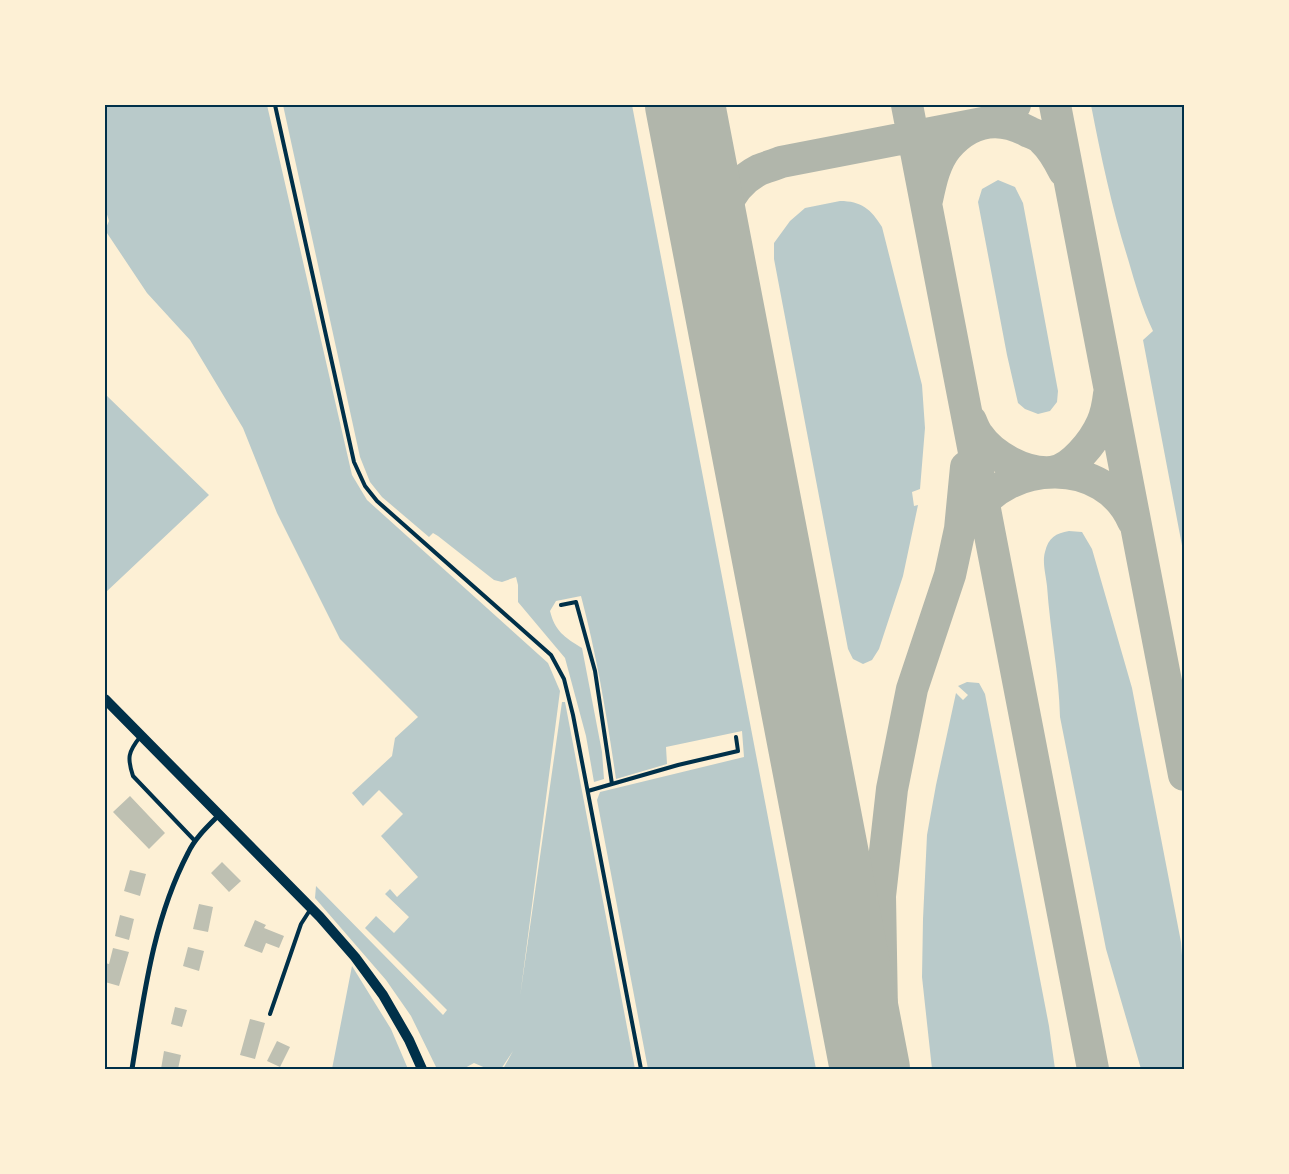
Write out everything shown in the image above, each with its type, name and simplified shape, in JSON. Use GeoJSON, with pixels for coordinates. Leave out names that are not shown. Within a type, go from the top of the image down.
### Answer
{"type":"FeatureCollection","features":[{"type":"Feature","properties":{"kind":"main road"},"geometry":{"type":"LineString","coordinates":[[105,699],[312,908],[355,957],[383,995],[409,1040],[422,1069]]}},
{"type":"Feature","properties":{"kind":"street"},"geometry":{"type":"LineString","coordinates":[[132,1069],[152,951],[167,900],[188,852],[195,841],[219,815]]}},
{"type":"Feature","properties":{"kind":"lane"},"geometry":{"type":"LineString","coordinates":[[274,105],[354,462],[365,486],[377,501],[551,655],[564,679],[588,791],[641,1069]]}},
{"type":"Feature","properties":{"kind":"lane"},"geometry":{"type":"LineString","coordinates":[[561,605],[576,602],[595,670],[612,784]]}},
{"type":"Feature","properties":{"kind":"lane"},"geometry":{"type":"LineString","coordinates":[[141,736],[130,749],[129,764],[133,776],[195,841]]}},
{"type":"Feature","properties":{"kind":"lane"},"geometry":{"type":"LineString","coordinates":[[588,791],[678,765],[738,751],[736,737]]}},
{"type":"Feature","properties":{"kind":"lane"},"geometry":{"type":"LineString","coordinates":[[270,1014],[301,924],[312,908]]}},
{"type":"Feature","properties":{"kind":"shaded area"},"geometry":{"type":"Polygon","coordinates":[[[105,105],[267,105],[352,475],[367,500],[548,663],[560,691],[520,997],[562,702],[565,702],[635,1069],[503,1069],[513,1051],[501,1069],[488,1069],[474,1063],[463,1069],[437,1069],[411,1016],[386,980],[315,898],[316,886],[443,1015],[447,1010],[365,928],[376,916],[394,933],[409,917],[385,894],[390,889],[397,897],[418,877],[381,836],[403,814],[379,790],[363,806],[352,793],[392,756],[395,738],[418,717],[340,639],[277,513],[243,428],[190,340],[147,293],[105,230],[109,221],[105,208],[105,105]]]}},
{"type":"Feature","properties":{"kind":"shaded area"},"geometry":{"type":"Polygon","coordinates":[[[283,105],[632,105],[816,1069],[648,1069],[597,800],[600,792],[744,757],[742,731],[666,747],[667,764],[616,779],[601,687],[581,596],[556,601],[550,611],[555,624],[565,637],[582,648],[602,752],[604,779],[594,782],[586,736],[565,658],[518,602],[516,577],[502,582],[494,580],[438,536],[433,533],[429,537],[382,497],[370,482],[360,457],[283,105]]]}},
{"type":"Feature","properties":{"kind":"shaded area"},"geometry":{"type":"Polygon","coordinates":[[[1091,105],[1184,105],[1184,556],[1143,340],[1153,331],[1139,295],[1117,221],[1091,105]]]}},
{"type":"Feature","properties":{"kind":"shaded area"},"geometry":{"type":"Polygon","coordinates":[[[998,180],[1015,187],[1023,203],[1058,391],[1057,402],[1050,411],[1038,414],[1025,409],[1018,403],[978,202],[982,189],[998,180]]]}},
{"type":"Feature","properties":{"kind":"shaded area"},"geometry":{"type":"Polygon","coordinates":[[[840,201],[860,204],[865,207],[874,215],[882,227],[922,385],[925,428],[920,489],[912,492],[914,506],[918,505],[903,576],[879,649],[872,660],[863,664],[853,659],[848,649],[774,259],[774,243],[790,221],[805,208],[840,201]]]}},
{"type":"Feature","properties":{"kind":"shaded area"},"geometry":{"type":"Polygon","coordinates":[[[105,394],[209,495],[105,593],[105,394]]]}},
{"type":"Feature","properties":{"kind":"shaded area"},"geometry":{"type":"Polygon","coordinates":[[[1069,531],[1082,532],[1092,549],[1132,688],[1181,942],[1184,983],[1184,1069],[1141,1069],[1106,949],[1060,717],[1044,565],[1046,547],[1050,540],[1060,533],[1069,531]]]}},
{"type":"Feature","properties":{"kind":"shaded area"},"geometry":{"type":"Polygon","coordinates":[[[967,682],[979,683],[985,694],[1049,1026],[1055,1069],[932,1069],[922,977],[927,835],[956,693],[963,700],[968,695],[958,686],[967,682]]]}},
{"type":"Feature","properties":{"kind":"shaded area"},"geometry":{"type":"Polygon","coordinates":[[[352,966],[391,1029],[408,1069],[332,1069],[352,966]]]}},
{"type":"Feature","properties":{"kind":"building"},"geometry":{"type":"Polygon","coordinates":[[[130,796],[165,833],[149,849],[113,812],[130,796]]]}},
{"type":"Feature","properties":{"kind":"building"},"geometry":{"type":"Polygon","coordinates":[[[222,862],[241,881],[229,892],[211,873],[222,862]]]}},
{"type":"Feature","properties":{"kind":"building"},"geometry":{"type":"Polygon","coordinates":[[[130,870],[146,874],[140,896],[124,891],[130,870]]]}},
{"type":"Feature","properties":{"kind":"building"},"geometry":{"type":"Polygon","coordinates":[[[199,904],[213,907],[208,932],[193,929],[199,904]]]}},
{"type":"Feature","properties":{"kind":"building"},"geometry":{"type":"Polygon","coordinates":[[[120,915],[134,919],[129,940],[115,936],[120,915]]]}},
{"type":"Feature","properties":{"kind":"building"},"geometry":{"type":"Polygon","coordinates":[[[255,920],[266,925],[264,928],[284,936],[279,948],[266,943],[262,953],[244,946],[255,920]]]}},
{"type":"Feature","properties":{"kind":"building"},"geometry":{"type":"Polygon","coordinates":[[[188,947],[204,951],[199,971],[183,966],[188,947]]]}},
{"type":"Feature","properties":{"kind":"building"},"geometry":{"type":"Polygon","coordinates":[[[113,948],[129,952],[119,986],[105,982],[107,975],[105,975],[105,963],[109,964],[113,948]]]}},
{"type":"Feature","properties":{"kind":"building"},"geometry":{"type":"Polygon","coordinates":[[[175,1007],[187,1010],[182,1027],[171,1024],[175,1007]]]}},
{"type":"Feature","properties":{"kind":"building"},"geometry":{"type":"Polygon","coordinates":[[[250,1019],[265,1023],[255,1059],[240,1055],[250,1019]]]}},
{"type":"Feature","properties":{"kind":"building"},"geometry":{"type":"Polygon","coordinates":[[[277,1041],[290,1047],[280,1067],[267,1061],[277,1041]]]}},
{"type":"Feature","properties":{"kind":"building"},"geometry":{"type":"Polygon","coordinates":[[[164,1051],[181,1055],[178,1069],[161,1069],[164,1051]]]}},
{"type":"Feature","properties":{"kind":"taxiway"},"geometry":{"type":"LineString","coordinates":[[907,105],[1093,1069]]}},
{"type":"Feature","properties":{"kind":"taxiway"},"geometry":{"type":"LineString","coordinates":[[716,264],[720,223],[729,199],[747,178],[759,170],[781,162],[988,122],[1015,105]]}},
{"type":"Feature","properties":{"kind":"taxiway"},"geometry":{"type":"LineString","coordinates":[[1055,105],[1184,775]]}},
{"type":"Feature","properties":{"kind":"taxiway"},"geometry":{"type":"LineString","coordinates":[[927,200],[936,165],[947,147],[965,131],[985,123],[1007,123],[1038,136],[1052,150],[1064,171]]}},
{"type":"Feature","properties":{"kind":"taxiway"},"geometry":{"type":"LineString","coordinates":[[971,421],[984,443],[1000,456],[1020,467],[1041,472],[1051,472],[1067,466],[1081,454],[1094,438],[1102,423],[1109,394]]}},
{"type":"Feature","properties":{"kind":"taxiway"},"geometry":{"type":"LineString","coordinates":[[883,1069],[880,896],[892,789],[912,689],[950,575],[960,529],[966,467]]}},
{"type":"Feature","properties":{"kind":"taxiway"},"geometry":{"type":"LineString","coordinates":[[973,515],[989,497],[1009,483],[1032,475],[1056,473],[1079,476],[1101,485],[1120,500],[1133,521]]}},
{"type":"Feature","properties":{"kind":"runway"},"geometry":{"type":"LineString","coordinates":[[685,105],[870,1069]]}}]}
